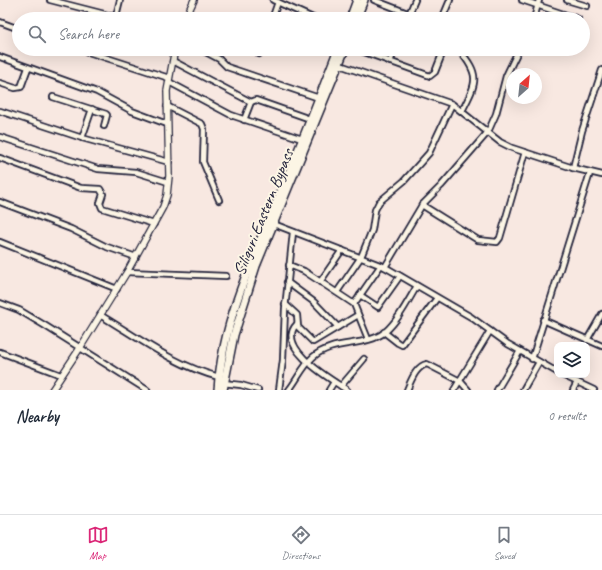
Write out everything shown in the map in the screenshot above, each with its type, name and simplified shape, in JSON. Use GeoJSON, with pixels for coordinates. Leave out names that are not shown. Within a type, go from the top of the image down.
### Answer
{"type":"FeatureCollection","features":[{"type":"Feature","properties":{"kind":"main road"},"geometry":{"type":"LineString","coordinates":[[353,12],[357,0]]}},
{"type":"Feature","properties":{"kind":"main road"},"geometry":{"type":"LineString","coordinates":[[359,12],[364,0]]}},
{"type":"Feature","properties":{"kind":"main road","name":"Siliguri Eastern Bypass"},"geometry":{"type":"LineString","coordinates":[[222,383],[240,289],[254,264],[336,63],[337,56]]}},
{"type":"Feature","properties":{"kind":"main road","name":"Siliguri Eastern Bypass"},"geometry":{"type":"LineString","coordinates":[[271,223],[310,119],[340,56]]}},
{"type":"Feature","properties":{"kind":"main road","name":"Siliguri Eastern Bypass"},"geometry":{"type":"LineString","coordinates":[[218,390],[222,383],[234,335],[248,291],[254,264]]}},
{"type":"Feature","properties":{"kind":"street"},"geometry":{"type":"LineString","coordinates":[[50,0],[100,12]]}},
{"type":"Feature","properties":{"kind":"street"},"geometry":{"type":"LineString","coordinates":[[117,12],[120,0]]}},
{"type":"Feature","properties":{"kind":"street"},"geometry":{"type":"LineString","coordinates":[[189,12],[194,0]]}},
{"type":"Feature","properties":{"kind":"street"},"geometry":{"type":"LineString","coordinates":[[374,0],[400,12]]}},
{"type":"Feature","properties":{"kind":"street"},"geometry":{"type":"LineString","coordinates":[[410,12],[415,0]]}},
{"type":"Feature","properties":{"kind":"street"},"geometry":{"type":"LineString","coordinates":[[445,12],[450,0]]}},
{"type":"Feature","properties":{"kind":"street"},"geometry":{"type":"LineString","coordinates":[[522,0],[539,3],[561,12]]}},
{"type":"Feature","properties":{"kind":"street"},"geometry":{"type":"LineString","coordinates":[[567,0],[587,6]]}},
{"type":"Feature","properties":{"kind":"street"},"geometry":{"type":"LineString","coordinates":[[273,12],[275,1],[299,12]]}},
{"type":"Feature","properties":{"kind":"street"},"geometry":{"type":"LineString","coordinates":[[0,22],[12,26]]}},
{"type":"Feature","properties":{"kind":"street"},"geometry":{"type":"LineString","coordinates":[[99,56],[169,80],[230,115],[302,139]]}},
{"type":"Feature","properties":{"kind":"street"},"geometry":{"type":"LineString","coordinates":[[52,390],[117,289],[163,207],[167,195],[168,182],[167,106],[169,80],[174,56]]}},
{"type":"Feature","properties":{"kind":"street"},"geometry":{"type":"LineString","coordinates":[[213,56],[219,59],[227,67],[319,98]]}},
{"type":"Feature","properties":{"kind":"street"},"geometry":{"type":"LineString","coordinates":[[374,56],[432,76],[441,56]]}},
{"type":"Feature","properties":{"kind":"street"},"geometry":{"type":"LineString","coordinates":[[390,62],[392,56]]}},
{"type":"Feature","properties":{"kind":"street"},"geometry":{"type":"LineString","coordinates":[[464,56],[472,66],[475,82],[464,112]]}},
{"type":"Feature","properties":{"kind":"street"},"geometry":{"type":"LineString","coordinates":[[354,304],[383,266],[422,206],[488,132],[496,114],[506,76],[516,56]]}},
{"type":"Feature","properties":{"kind":"street"},"geometry":{"type":"LineString","coordinates":[[0,57],[97,92],[132,111],[167,124]]}},
{"type":"Feature","properties":{"kind":"street"},"geometry":{"type":"LineString","coordinates":[[173,60],[251,102],[256,100],[310,119]]}},
{"type":"Feature","properties":{"kind":"street"},"geometry":{"type":"LineString","coordinates":[[336,63],[452,104],[476,122]]}},
{"type":"Feature","properties":{"kind":"street"},"geometry":{"type":"LineString","coordinates":[[0,83],[15,88],[21,86],[28,68]]}},
{"type":"Feature","properties":{"kind":"street"},"geometry":{"type":"LineString","coordinates":[[573,168],[582,131],[602,70]]}},
{"type":"Feature","properties":{"kind":"street"},"geometry":{"type":"LineString","coordinates":[[53,97],[107,114],[104,126]]}},
{"type":"Feature","properties":{"kind":"street"},"geometry":{"type":"LineString","coordinates":[[244,120],[251,102]]}},
{"type":"Feature","properties":{"kind":"street"},"geometry":{"type":"LineString","coordinates":[[337,292],[361,257],[372,230],[375,210],[380,202],[404,181],[429,153],[452,104]]}},
{"type":"Feature","properties":{"kind":"street"},"geometry":{"type":"LineString","coordinates":[[167,106],[202,124],[204,129],[203,162],[219,200]]}},
{"type":"Feature","properties":{"kind":"street"},"geometry":{"type":"LineString","coordinates":[[82,138],[92,110]]}},
{"type":"Feature","properties":{"kind":"street"},"geometry":{"type":"LineString","coordinates":[[0,111],[82,138],[168,162]]}},
{"type":"Feature","properties":{"kind":"street"},"geometry":{"type":"LineString","coordinates":[[464,112],[500,142],[573,168],[602,175]]}},
{"type":"Feature","properties":{"kind":"street"},"geometry":{"type":"LineString","coordinates":[[0,137],[98,169],[136,172],[168,182]]}},
{"type":"Feature","properties":{"kind":"street"},"geometry":{"type":"LineString","coordinates":[[422,206],[478,240],[497,242],[500,238],[525,152]]}},
{"type":"Feature","properties":{"kind":"street"},"geometry":{"type":"LineString","coordinates":[[0,158],[81,188],[100,189],[103,194],[100,203],[102,208],[154,224]]}},
{"type":"Feature","properties":{"kind":"street"},"geometry":{"type":"LineString","coordinates":[[532,359],[590,173]]}},
{"type":"Feature","properties":{"kind":"street"},"geometry":{"type":"LineString","coordinates":[[0,202],[71,229],[107,247],[136,257]]}},
{"type":"Feature","properties":{"kind":"street"},"geometry":{"type":"LineString","coordinates":[[271,223],[383,266],[471,317],[532,359],[554,370]]}},
{"type":"Feature","properties":{"kind":"street"},"geometry":{"type":"LineString","coordinates":[[279,390],[283,360],[285,304],[293,232]]}},
{"type":"Feature","properties":{"kind":"street"},"geometry":{"type":"LineString","coordinates":[[0,242],[117,289]]}},
{"type":"Feature","properties":{"kind":"street"},"geometry":{"type":"LineString","coordinates":[[320,282],[342,250]]}},
{"type":"Feature","properties":{"kind":"street"},"geometry":{"type":"LineString","coordinates":[[289,265],[337,292],[354,304],[368,339]]}},
{"type":"Feature","properties":{"kind":"street"},"geometry":{"type":"LineString","coordinates":[[127,272],[226,276]]}},
{"type":"Feature","properties":{"kind":"street"},"geometry":{"type":"LineString","coordinates":[[360,295],[378,307],[400,276]]}},
{"type":"Feature","properties":{"kind":"street"},"geometry":{"type":"LineString","coordinates":[[287,282],[314,302],[338,327]]}},
{"type":"Feature","properties":{"kind":"street"},"geometry":{"type":"LineString","coordinates":[[289,390],[307,363],[313,357],[328,348],[368,339],[384,332],[417,286]]}},
{"type":"Feature","properties":{"kind":"street"},"geometry":{"type":"LineString","coordinates":[[384,332],[402,345],[437,298]]}},
{"type":"Feature","properties":{"kind":"street"},"geometry":{"type":"LineString","coordinates":[[0,303],[19,310],[146,390]]}},
{"type":"Feature","properties":{"kind":"street"},"geometry":{"type":"LineString","coordinates":[[285,304],[299,317],[297,324],[293,329],[294,345],[307,363],[347,390]]}},
{"type":"Feature","properties":{"kind":"street"},"geometry":{"type":"LineString","coordinates":[[587,340],[602,314]]}},
{"type":"Feature","properties":{"kind":"street"},"geometry":{"type":"LineString","coordinates":[[100,315],[170,357],[222,383],[241,384],[258,390]]}},
{"type":"Feature","properties":{"kind":"street"},"geometry":{"type":"LineString","coordinates":[[297,324],[313,342],[358,315]]}},
{"type":"Feature","properties":{"kind":"street"},"geometry":{"type":"LineString","coordinates":[[543,320],[602,346]]}},
{"type":"Feature","properties":{"kind":"street"},"geometry":{"type":"LineString","coordinates":[[454,390],[490,331]]}},
{"type":"Feature","properties":{"kind":"street"},"geometry":{"type":"LineString","coordinates":[[497,390],[520,351]]}},
{"type":"Feature","properties":{"kind":"street"},"geometry":{"type":"LineString","coordinates":[[0,352],[61,375]]}},
{"type":"Feature","properties":{"kind":"street"},"geometry":{"type":"LineString","coordinates":[[342,386],[364,359]]}},
{"type":"Feature","properties":{"kind":"street"},"geometry":{"type":"LineString","coordinates":[[523,390],[539,362]]}},
{"type":"Feature","properties":{"kind":"street"},"geometry":{"type":"LineString","coordinates":[[407,390],[418,370],[424,364],[460,381],[468,390]]}},
{"type":"Feature","properties":{"kind":"street"},"geometry":{"type":"LineString","coordinates":[[568,378],[594,390]]}},
{"type":"Feature","properties":{"kind":"street"},"geometry":{"type":"LineString","coordinates":[[329,390],[334,382]]}},
{"type":"Feature","properties":{"kind":"street"},"geometry":{"type":"LineString","coordinates":[[573,390],[577,382]]}}]}
